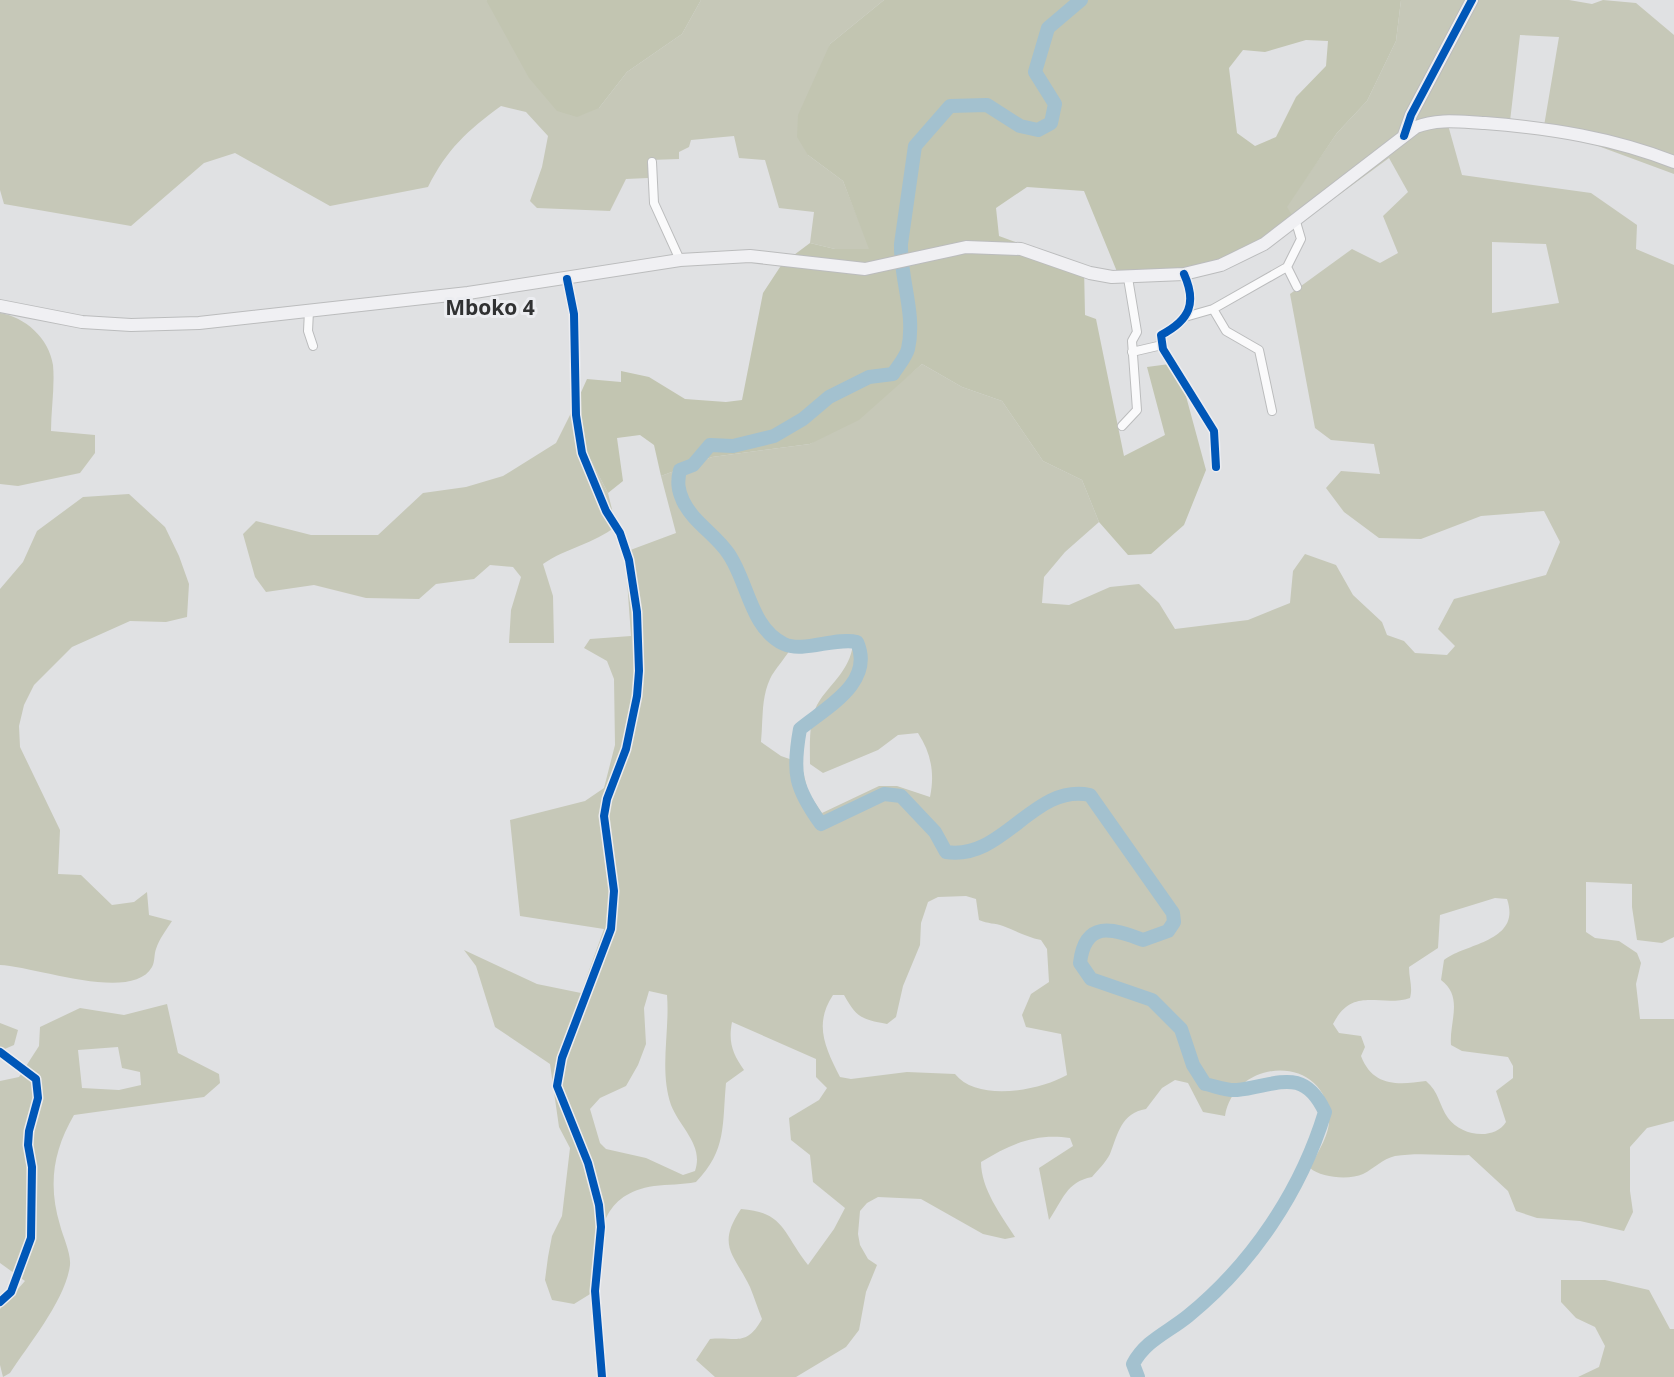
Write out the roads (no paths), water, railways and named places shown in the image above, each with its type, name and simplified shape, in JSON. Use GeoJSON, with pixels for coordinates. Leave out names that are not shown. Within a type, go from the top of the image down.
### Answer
{"type":"FeatureCollection","features":[{"type":"Feature","properties":{"kind":"main road"},"geometry":{"type":"LineString","coordinates":[[1404,136],[1411,114],[1472,0]]}},
{"type":"Feature","properties":{"kind":"main road"},"geometry":{"type":"LineString","coordinates":[[0,306],[82,322],[131,325],[200,323],[567,279],[680,260],[750,256],[865,269],[893,265],[966,247],[1021,249],[1090,273],[1128,278],[1184,274],[1221,265],[1264,244],[1296,222],[1416,127],[1435,122],[1506,125],[1595,138],[1674,162]]}},
{"type":"Feature","properties":{"kind":"street"},"geometry":{"type":"LineString","coordinates":[[652,162],[654,202],[680,260]]}},
{"type":"Feature","properties":{"kind":"street"},"geometry":{"type":"LineString","coordinates":[[1216,467],[1214,431],[1173,367],[1162,345],[1161,335],[1173,329],[1185,317],[1213,309],[1287,267],[1301,239],[1296,222]]}},
{"type":"Feature","properties":{"kind":"street"},"geometry":{"type":"LineString","coordinates":[[1287,267],[1296,287]]}},
{"type":"Feature","properties":{"kind":"street"},"geometry":{"type":"LineString","coordinates":[[1184,274],[1192,292],[1185,317]]}},
{"type":"Feature","properties":{"kind":"street"},"geometry":{"type":"LineString","coordinates":[[1122,426],[1137,410],[1132,340],[1137,332],[1128,278]]}},
{"type":"Feature","properties":{"kind":"street"},"geometry":{"type":"LineString","coordinates":[[567,279],[574,314],[576,415],[582,453],[606,511],[620,533],[629,560],[637,612],[639,671],[637,696],[626,749],[607,799],[604,816],[615,891],[611,929],[562,1059],[557,1086],[588,1162],[599,1205],[601,1227],[595,1301],[602,1377]]}},
{"type":"Feature","properties":{"kind":"street"},"geometry":{"type":"LineString","coordinates":[[1213,309],[1226,331],[1259,350],[1272,411]]}},
{"type":"Feature","properties":{"kind":"street"},"geometry":{"type":"LineString","coordinates":[[309,311],[308,331],[313,346]]}},
{"type":"Feature","properties":{"kind":"street"},"geometry":{"type":"LineString","coordinates":[[1132,352],[1162,345]]}},
{"type":"Feature","properties":{"kind":"street"},"geometry":{"type":"LineString","coordinates":[[0,1052],[36,1078],[38,1098],[29,1131],[28,1145],[32,1167],[31,1238],[11,1292],[0,1302]]}},
{"type":"Feature","properties":{"kind":"waterway"},"geometry":{"type":"LineString","coordinates":[[1081,0],[1048,28],[1035,72],[1055,104],[1051,123],[1038,130],[1020,126],[987,105],[950,106],[915,146],[901,244],[910,336],[907,352],[893,374],[869,377],[829,397],[803,419],[774,436],[733,446],[710,445],[693,465],[680,470],[678,482],[687,508],[728,553],[757,616],[773,637],[784,644],[800,647],[839,641],[857,642],[861,657],[859,670],[853,682],[834,703],[800,729],[796,757],[798,780],[806,800],[821,824],[884,794],[901,796],[935,832],[946,852],[967,852],[1002,835],[1052,800],[1070,794],[1090,795],[1173,913],[1174,922],[1168,931],[1143,940],[1121,932],[1102,931],[1094,934],[1083,949],[1080,963],[1091,979],[1152,1000],[1181,1029],[1193,1065],[1205,1084],[1233,1090],[1276,1083],[1298,1083],[1317,1097],[1325,1112],[1302,1170],[1272,1224],[1233,1273],[1211,1296],[1144,1349],[1133,1364],[1138,1377]]}},
{"type":"Feature","properties":{"kind":"district","name":"Mboko 4"},"geometry":{"type":"Point","coordinates":[490,308]}}]}
